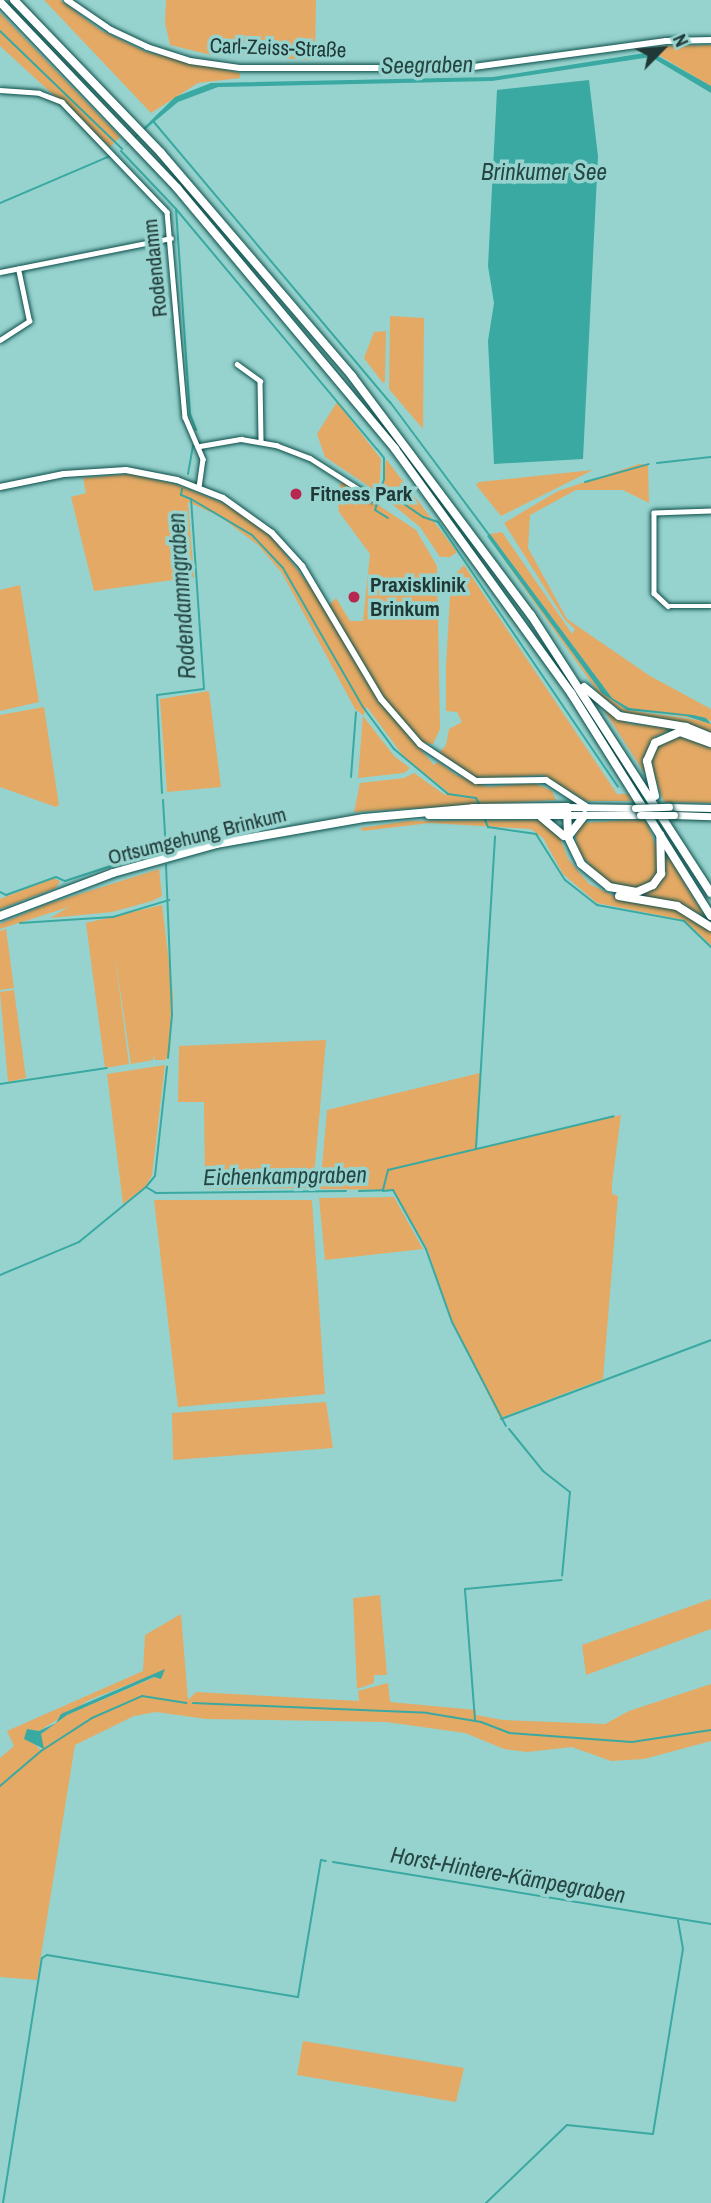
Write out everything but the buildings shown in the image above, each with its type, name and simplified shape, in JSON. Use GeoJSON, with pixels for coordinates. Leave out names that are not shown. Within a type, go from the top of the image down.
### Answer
{"type":"FeatureCollection","features":[{"type":"Feature","properties":{"kind":"highway"},"geometry":{"type":"LineString","coordinates":[[14,0],[140,131],[352,376],[502,575],[574,678],[711,893]]}},
{"type":"Feature","properties":{"kind":"highway"},"geometry":{"type":"LineString","coordinates":[[0,2],[132,139],[250,270],[395,449],[521,621],[659,828],[711,916]]}},
{"type":"Feature","properties":{"kind":"highway"},"geometry":{"type":"LineString","coordinates":[[574,678],[619,716],[686,727],[711,737]]}},
{"type":"Feature","properties":{"kind":"highway"},"geometry":{"type":"LineString","coordinates":[[658,806],[647,766],[655,743],[680,732],[711,743]]}},
{"type":"Feature","properties":{"kind":"highway"},"geometry":{"type":"LineString","coordinates":[[565,811],[566,836],[577,865],[605,891],[677,906],[711,927]]}},
{"type":"Feature","properties":{"kind":"highway","name":"Ortsumgehung Brinkum"},"geometry":{"type":"LineString","coordinates":[[0,916],[113,873],[216,844],[351,820],[409,814],[565,811]]}},
{"type":"Feature","properties":{"kind":"highway","name":"Ortsumgehung Brinkum"},"geometry":{"type":"LineString","coordinates":[[409,814],[537,814],[565,811]]}},
{"type":"Feature","properties":{"kind":"highway"},"geometry":{"type":"LineString","coordinates":[[566,836],[587,811]]}},
{"type":"Feature","properties":{"kind":"highway"},"geometry":{"type":"LineString","coordinates":[[537,814],[566,836],[590,873],[619,891],[637,892],[653,885],[662,871],[659,828]]}},
{"type":"Feature","properties":{"kind":"main road"},"geometry":{"type":"LineString","coordinates":[[565,811],[711,808]]}},
{"type":"Feature","properties":{"kind":"main road"},"geometry":{"type":"LineString","coordinates":[[587,811],[711,816]]}},
{"type":"Feature","properties":{"kind":"street","name":"Carl-Zeiss-Straße"},"geometry":{"type":"LineString","coordinates":[[67,0],[111,30],[147,47],[190,61],[240,68],[467,68],[655,43],[711,40]]}},
{"type":"Feature","properties":{"kind":"street","name":"Rodendamm"},"geometry":{"type":"LineString","coordinates":[[0,90],[40,93],[62,102],[164,207],[171,238],[185,417],[200,446],[203,474],[199,488]]}},
{"type":"Feature","properties":{"kind":"street"},"geometry":{"type":"LineString","coordinates":[[0,272],[171,238]]}},
{"type":"Feature","properties":{"kind":"street"},"geometry":{"type":"LineString","coordinates":[[0,340],[29,321],[18,269]]}},
{"type":"Feature","properties":{"kind":"street"},"geometry":{"type":"LineString","coordinates":[[237,364],[260,381],[261,441]]}},
{"type":"Feature","properties":{"kind":"street"},"geometry":{"type":"LineString","coordinates":[[200,446],[261,441],[310,458],[374,499]]}},
{"type":"Feature","properties":{"kind":"street"},"geometry":{"type":"LineString","coordinates":[[0,487],[64,474],[126,471],[199,488],[249,514],[287,549],[313,584],[381,699],[420,744],[476,781],[501,784],[538,779],[562,791],[587,811]]}},
{"type":"Feature","properties":{"kind":"street"},"geometry":{"type":"LineString","coordinates":[[711,511],[654,513],[654,593],[659,603],[711,606]]}},
{"type":"Feature","properties":{"kind":"street"},"geometry":{"type":"LineString","coordinates":[[562,791],[565,811]]}},
{"type":"Feature","properties":{"kind":"shaded area"},"geometry":{"type":"Polygon","coordinates":[[[44,0],[60,0],[100,30],[146,52],[240,73],[240,78],[198,83],[151,113],[44,0]]]}},
{"type":"Feature","properties":{"kind":"shaded area"},"geometry":{"type":"Polygon","coordinates":[[[166,0],[316,0],[315,60],[211,55],[170,45],[165,23],[166,0]]]}},
{"type":"Feature","properties":{"kind":"shaded area"},"geometry":{"type":"Polygon","coordinates":[[[0,13],[120,137],[110,147],[0,46],[0,13]]]}},
{"type":"Feature","properties":{"kind":"shaded area"},"geometry":{"type":"Polygon","coordinates":[[[711,45],[711,86],[655,53],[661,46],[711,45]]]}},
{"type":"Feature","properties":{"kind":"shaded area"},"geometry":{"type":"Polygon","coordinates":[[[390,316],[424,318],[423,429],[389,389],[390,316]]]}},
{"type":"Feature","properties":{"kind":"shaded area"},"geometry":{"type":"Polygon","coordinates":[[[386,331],[383,383],[364,358],[374,332],[386,331]]]}},
{"type":"Feature","properties":{"kind":"shaded area"},"geometry":{"type":"Polygon","coordinates":[[[337,402],[381,459],[379,493],[325,457],[317,434],[337,402]]]}},
{"type":"Feature","properties":{"kind":"shaded area"},"geometry":{"type":"Polygon","coordinates":[[[386,459],[457,552],[450,557],[440,557],[420,527],[381,495],[386,459]]]}},
{"type":"Feature","properties":{"kind":"shaded area"},"geometry":{"type":"Polygon","coordinates":[[[639,464],[648,465],[649,503],[623,490],[576,490],[530,515],[528,548],[567,619],[650,676],[711,709],[711,721],[629,708],[612,698],[490,534],[502,532],[572,634],[575,629],[565,620],[504,523],[558,491],[639,464]]]}},
{"type":"Feature","properties":{"kind":"shaded area"},"geometry":{"type":"Polygon","coordinates":[[[593,470],[501,516],[476,485],[479,482],[593,470]]]}},
{"type":"Feature","properties":{"kind":"shaded area"},"geometry":{"type":"Polygon","coordinates":[[[129,474],[175,484],[228,505],[272,537],[317,595],[377,699],[434,765],[438,762],[456,775],[488,787],[534,783],[552,791],[556,800],[354,812],[360,783],[404,778],[414,773],[445,795],[448,792],[404,757],[367,707],[363,716],[394,756],[410,768],[404,773],[358,778],[363,715],[355,709],[282,573],[258,545],[219,516],[188,502],[194,577],[94,591],[71,497],[86,493],[83,478],[129,474]]]}},
{"type":"Feature","properties":{"kind":"shaded area"},"geometry":{"type":"Polygon","coordinates":[[[342,481],[416,530],[437,566],[440,729],[433,744],[423,743],[383,697],[329,605],[336,598],[350,621],[363,621],[370,554],[339,512],[337,492],[342,481]]]}},
{"type":"Feature","properties":{"kind":"shaded area"},"geometry":{"type":"Polygon","coordinates":[[[487,536],[602,693],[627,710],[705,721],[711,724],[711,734],[685,724],[629,716],[600,695],[487,536]]]}},
{"type":"Feature","properties":{"kind":"shaded area"},"geometry":{"type":"Polygon","coordinates":[[[464,565],[617,794],[628,794],[632,801],[586,801],[543,775],[478,779],[439,753],[446,745],[449,729],[462,722],[457,712],[446,711],[446,666],[451,579],[464,565]]]}},
{"type":"Feature","properties":{"kind":"shaded area"},"geometry":{"type":"Polygon","coordinates":[[[20,585],[39,702],[0,711],[0,590],[20,585]]]}},
{"type":"Feature","properties":{"kind":"shaded area"},"geometry":{"type":"Polygon","coordinates":[[[209,691],[221,787],[167,792],[160,699],[209,691]]]}},
{"type":"Feature","properties":{"kind":"shaded area"},"geometry":{"type":"Polygon","coordinates":[[[44,707],[59,805],[56,807],[0,787],[0,715],[44,707]]]}},
{"type":"Feature","properties":{"kind":"shaded area"},"geometry":{"type":"Polygon","coordinates":[[[604,710],[630,724],[675,728],[655,737],[648,747],[645,774],[604,710]]]}},
{"type":"Feature","properties":{"kind":"shaded area"},"geometry":{"type":"Polygon","coordinates":[[[670,736],[691,737],[711,748],[711,803],[664,802],[650,764],[655,747],[670,736]]]}},
{"type":"Feature","properties":{"kind":"shaded area"},"geometry":{"type":"Polygon","coordinates":[[[645,819],[660,856],[659,871],[651,882],[635,889],[618,887],[601,878],[578,851],[575,831],[582,823],[645,819]]]}},
{"type":"Feature","properties":{"kind":"shaded area"},"geometry":{"type":"Polygon","coordinates":[[[541,820],[558,833],[568,859],[589,884],[625,901],[677,909],[701,922],[711,932],[711,945],[684,920],[597,903],[563,874],[543,838],[531,829],[430,823],[363,831],[360,828],[408,821],[541,820]]]}},
{"type":"Feature","properties":{"kind":"shaded area"},"geometry":{"type":"Polygon","coordinates":[[[665,851],[705,917],[677,902],[634,896],[659,884],[666,868],[665,851]]]}},
{"type":"Feature","properties":{"kind":"shaded area"},"geometry":{"type":"Polygon","coordinates":[[[159,869],[162,896],[152,901],[112,912],[50,918],[69,907],[0,929],[0,924],[45,905],[159,869]]]}},
{"type":"Feature","properties":{"kind":"shaded area"},"geometry":{"type":"Polygon","coordinates":[[[53,878],[60,881],[56,888],[0,909],[0,899],[53,878]]]}},
{"type":"Feature","properties":{"kind":"shaded area"},"geometry":{"type":"Polygon","coordinates":[[[162,905],[173,995],[170,1053],[165,1060],[155,1060],[153,1055],[153,1060],[131,1064],[114,949],[129,1064],[105,1068],[86,923],[162,905]]]}},
{"type":"Feature","properties":{"kind":"shaded area"},"geometry":{"type":"Polygon","coordinates":[[[6,929],[14,988],[0,990],[0,931],[6,929]]]}},
{"type":"Feature","properties":{"kind":"shaded area"},"geometry":{"type":"Polygon","coordinates":[[[14,990],[26,1078],[8,1082],[0,992],[14,990]]]}},
{"type":"Feature","properties":{"kind":"shaded area"},"geometry":{"type":"Polygon","coordinates":[[[326,1040],[313,1188],[205,1189],[204,1102],[178,1102],[179,1046],[326,1040]]]}},
{"type":"Feature","properties":{"kind":"shaded area"},"geometry":{"type":"Polygon","coordinates":[[[165,1065],[152,1175],[146,1186],[123,1204],[107,1074],[165,1065]]]}},
{"type":"Feature","properties":{"kind":"shaded area"},"geometry":{"type":"Polygon","coordinates":[[[480,1073],[476,1149],[621,1115],[612,1184],[612,1194],[618,1196],[603,1379],[500,1418],[452,1322],[427,1248],[393,1190],[320,1189],[327,1110],[480,1073]]]}},
{"type":"Feature","properties":{"kind":"shaded area"},"geometry":{"type":"Polygon","coordinates":[[[394,1197],[423,1249],[325,1260],[319,1198],[394,1197]]]}},
{"type":"Feature","properties":{"kind":"shaded area"},"geometry":{"type":"Polygon","coordinates":[[[154,1200],[312,1200],[325,1394],[178,1407],[154,1200]]]}},
{"type":"Feature","properties":{"kind":"shaded area"},"geometry":{"type":"Polygon","coordinates":[[[326,1402],[333,1448],[173,1460],[172,1413],[326,1402]]]}},
{"type":"Feature","properties":{"kind":"shaded area"},"geometry":{"type":"Polygon","coordinates":[[[380,1595],[387,1675],[374,1675],[374,1683],[357,1689],[353,1598],[380,1595]]]}},
{"type":"Feature","properties":{"kind":"shaded area"},"geometry":{"type":"Polygon","coordinates":[[[711,1599],[711,1629],[586,1675],[582,1645],[711,1599]]]}},
{"type":"Feature","properties":{"kind":"shaded area"},"geometry":{"type":"Polygon","coordinates":[[[181,1614],[188,1700],[196,1692],[359,1701],[358,1691],[388,1683],[390,1702],[476,1710],[476,1715],[503,1720],[605,1724],[629,1711],[711,1684],[711,1741],[644,1759],[611,1761],[572,1747],[527,1752],[504,1749],[465,1733],[386,1722],[206,1719],[156,1712],[134,1716],[75,1745],[37,1980],[0,1977],[0,1758],[14,1746],[7,1731],[143,1671],[145,1635],[181,1614]],[[163,1671],[89,1700],[39,1731],[27,1729],[32,1741],[41,1751],[41,1734],[67,1715],[155,1677],[161,1679],[163,1671]]]}},
{"type":"Feature","properties":{"kind":"shaded area"},"geometry":{"type":"Polygon","coordinates":[[[303,2041],[464,2068],[456,2102],[297,2075],[303,2041]]]}},
{"type":"Feature","properties":{"kind":"water"},"geometry":{"type":"Polygon","coordinates":[[[651,52],[711,86],[711,93],[651,57],[492,81],[218,87],[178,102],[123,148],[175,97],[211,83],[493,77],[651,52]]]}},
{"type":"Feature","properties":{"kind":"water","name":"Brinkumer See"},"geometry":{"type":"Polygon","coordinates":[[[589,80],[598,156],[583,459],[494,464],[488,341],[494,303],[488,266],[497,90],[589,80]]]}},
{"type":"Feature","properties":{"kind":"water"},"geometry":{"type":"Polygon","coordinates":[[[490,534],[612,698],[629,708],[693,715],[706,718],[711,724],[686,716],[627,710],[602,693],[487,536],[490,534]]]}},
{"type":"Feature","properties":{"kind":"water"},"geometry":{"type":"Polygon","coordinates":[[[165,1669],[161,1679],[154,1677],[67,1715],[41,1734],[44,1749],[24,1739],[27,1729],[39,1731],[56,1723],[61,1714],[165,1669]]]}},
{"type":"Feature","properties":{"kind":"waterway"},"geometry":{"type":"LineString","coordinates":[[0,31],[122,149]]}},
{"type":"Feature","properties":{"kind":"waterway"},"geometry":{"type":"LineString","coordinates":[[153,121],[390,402],[489,535]]}},
{"type":"Feature","properties":{"kind":"waterway","name":"Rodendammgraben"},"geometry":{"type":"LineString","coordinates":[[121,151],[176,209],[190,414],[196,430]]}},
{"type":"Feature","properties":{"kind":"waterway"},"geometry":{"type":"LineString","coordinates":[[0,203],[110,156]]}},
{"type":"Feature","properties":{"kind":"waterway"},"geometry":{"type":"LineString","coordinates":[[176,209],[384,458],[384,479],[375,510],[388,518]]}},
{"type":"Feature","properties":{"kind":"waterway","name":"Rodendammgraben"},"geometry":{"type":"LineString","coordinates":[[188,474],[193,445]]}},
{"type":"Feature","properties":{"kind":"waterway"},"geometry":{"type":"LineString","coordinates":[[657,463],[711,457]]}},
{"type":"Feature","properties":{"kind":"waterway"},"geometry":{"type":"LineString","coordinates":[[585,482],[649,464]]}},
{"type":"Feature","properties":{"kind":"waterway","name":"Rodendammgraben"},"geometry":{"type":"LineString","coordinates":[[162,793],[157,695],[204,689],[191,499],[181,495],[182,489]]}},
{"type":"Feature","properties":{"kind":"waterway"},"geometry":{"type":"LineString","coordinates":[[382,489],[423,517],[438,522],[618,787]]}},
{"type":"Feature","properties":{"kind":"waterway"},"geometry":{"type":"LineString","coordinates":[[191,499],[252,535],[283,568],[363,707],[394,749],[448,794],[476,798],[479,804]]}},
{"type":"Feature","properties":{"kind":"waterway"},"geometry":{"type":"LineString","coordinates":[[351,777],[356,712]]}},
{"type":"Feature","properties":{"kind":"waterway","name":"Rodendammgraben"},"geometry":{"type":"LineString","coordinates":[[163,800],[166,850]]}},
{"type":"Feature","properties":{"kind":"waterway"},"geometry":{"type":"LineString","coordinates":[[485,820],[488,827],[536,834],[565,880],[597,905],[684,921],[711,947]]}},
{"type":"Feature","properties":{"kind":"waterway"},"geometry":{"type":"LineString","coordinates":[[476,1148],[495,837]]}},
{"type":"Feature","properties":{"kind":"waterway"},"geometry":{"type":"LineString","coordinates":[[0,892],[6,895],[56,877],[65,881],[166,848]]}},
{"type":"Feature","properties":{"kind":"waterway","name":"Rodendammgraben"},"geometry":{"type":"LineString","coordinates":[[166,865],[172,1015],[168,1058]]}},
{"type":"Feature","properties":{"kind":"waterway"},"geometry":{"type":"LineString","coordinates":[[20,923],[113,917],[169,900]]}},
{"type":"Feature","properties":{"kind":"waterway","name":"Rodendammgraben"},"geometry":{"type":"LineString","coordinates":[[0,1275],[79,1242],[146,1187],[155,1176],[167,1067]]}},
{"type":"Feature","properties":{"kind":"waterway"},"geometry":{"type":"LineString","coordinates":[[0,1084],[107,1068]]}},
{"type":"Feature","properties":{"kind":"waterway","name":"Eichenkampgraben"},"geometry":{"type":"LineString","coordinates":[[359,1191],[383,1190],[388,1170],[614,1116]]}},
{"type":"Feature","properties":{"kind":"waterway","name":"Eichenkampgraben"},"geometry":{"type":"LineString","coordinates":[[146,1187],[156,1193],[346,1191]]}},
{"type":"Feature","properties":{"kind":"waterway"},"geometry":{"type":"LineString","coordinates":[[383,1191],[393,1190],[426,1249],[452,1322],[506,1426]]}},
{"type":"Feature","properties":{"kind":"waterway"},"geometry":{"type":"LineString","coordinates":[[501,1419],[711,1340]]}},
{"type":"Feature","properties":{"kind":"waterway"},"geometry":{"type":"LineString","coordinates":[[509,1429],[543,1471],[570,1492],[562,1576]]}},
{"type":"Feature","properties":{"kind":"waterway"},"geometry":{"type":"LineString","coordinates":[[475,1720],[465,1589],[562,1580]]}},
{"type":"Feature","properties":{"kind":"waterway"},"geometry":{"type":"LineString","coordinates":[[0,1786],[41,1751],[92,1718],[142,1696],[186,1703]]}},
{"type":"Feature","properties":{"kind":"waterway"},"geometry":{"type":"LineString","coordinates":[[193,1703],[427,1713],[481,1722],[509,1733],[632,1742],[711,1730]]}},
{"type":"Feature","properties":{"kind":"waterway","name":"Horst-Hintere-Kämpegraben"},"geometry":{"type":"LineString","coordinates":[[3,2203],[42,1958],[47,1955],[298,1997],[321,1860],[326,1861]]}},
{"type":"Feature","properties":{"kind":"waterway","name":"Horst-Hintere-Kämpegraben"},"geometry":{"type":"LineString","coordinates":[[333,1862],[711,1924]]}},
{"type":"Feature","properties":{"kind":"waterway"},"geometry":{"type":"LineString","coordinates":[[486,2203],[567,2125],[653,2134],[683,1949],[678,1920]]}},
{"type":"Feature","properties":{"kind":"place","name":"Fitness Park"},"geometry":{"type":"Point","coordinates":[296,494]}},
{"type":"Feature","properties":{"kind":"place","name":"Praxisklinik Brinkum"},"geometry":{"type":"Point","coordinates":[354,597]}},
{"type":"Feature","properties":{"kind":"water label","name":"Seegraben"},"geometry":{"type":"Point","coordinates":[427,65]}}]}
